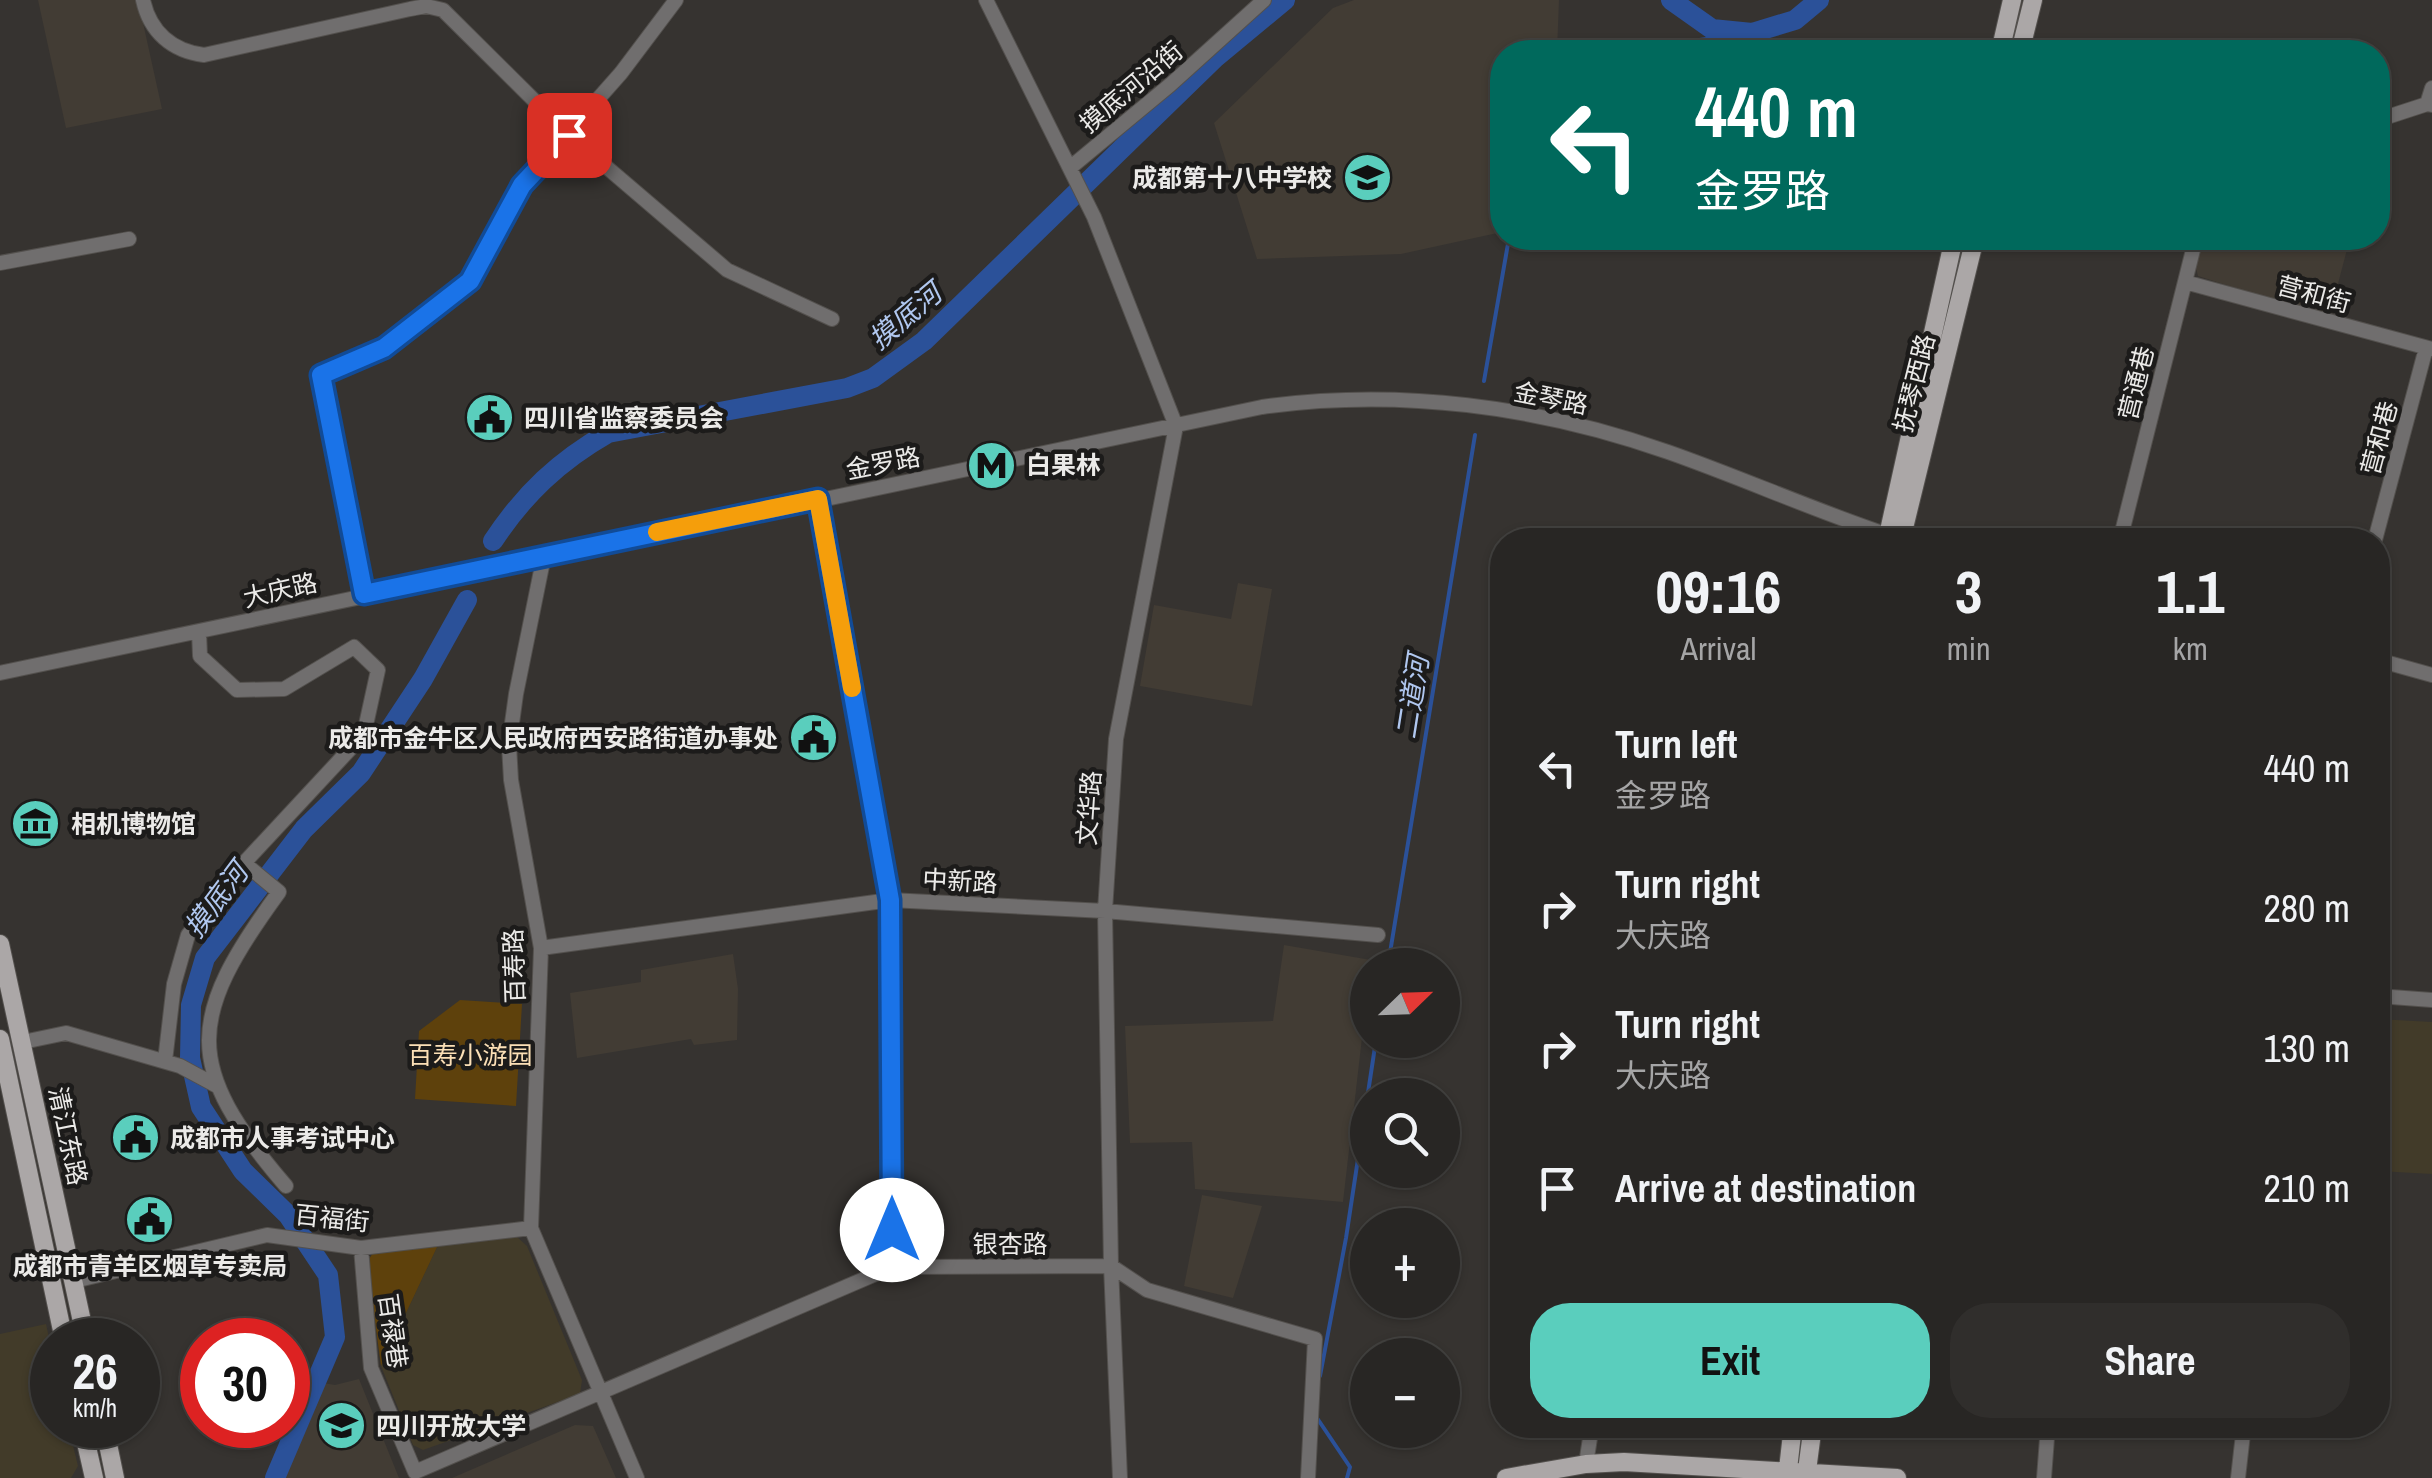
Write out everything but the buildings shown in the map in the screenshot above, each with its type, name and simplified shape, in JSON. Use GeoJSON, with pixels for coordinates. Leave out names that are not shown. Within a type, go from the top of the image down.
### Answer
{"type":"FeatureCollection","features":[{"type":"Feature","properties":{"kind":"main road"},"geometry":{"type":"LineString","coordinates":[[2003,40],[2012,0]]}},
{"type":"Feature","properties":{"kind":"main road"},"geometry":{"type":"LineString","coordinates":[[2023,40],[2033,0]]}},
{"type":"Feature","properties":{"kind":"main road","name":"抚琴西路"},"geometry":{"type":"LineString","coordinates":[[1898,528],[1952,250]]}},
{"type":"Feature","properties":{"kind":"main road","name":"抚琴西路"},"geometry":{"type":"LineString","coordinates":[[1899,528],[1971,250]]}},
{"type":"Feature","properties":{"kind":"main road","name":"清江东路"},"geometry":{"type":"LineString","coordinates":[[0,944],[82,1318]]}},
{"type":"Feature","properties":{"kind":"main road","name":"清江东路"},"geometry":{"type":"LineString","coordinates":[[0,1039],[59,1318]]}},
{"type":"Feature","properties":{"kind":"main road"},"geometry":{"type":"LineString","coordinates":[[1794,1438],[1797,1474]]}},
{"type":"Feature","properties":{"kind":"main road"},"geometry":{"type":"LineString","coordinates":[[1797,1474],[1809,1438]]}},
{"type":"Feature","properties":{"kind":"main road"},"geometry":{"type":"LineString","coordinates":[[87,1448],[94,1478]]}},
{"type":"Feature","properties":{"kind":"main road"},"geometry":{"type":"LineString","coordinates":[[109,1448],[115,1478]]}},
{"type":"Feature","properties":{"kind":"main road"},"geometry":{"type":"LineString","coordinates":[[1506,1478],[1586,1464],[1624,1462],[1898,1478]]}},
{"type":"Feature","properties":{"kind":"street"},"geometry":{"type":"LineString","coordinates":[[143,0],[154,29],[183,53],[204,55],[410,8],[443,10],[569,135],[727,270],[832,319]]}},
{"type":"Feature","properties":{"kind":"street"},"geometry":{"type":"LineString","coordinates":[[364,594],[321,375],[384,348],[470,281],[522,185],[569,135],[676,0]]}},
{"type":"Feature","properties":{"kind":"street"},"geometry":{"type":"LineString","coordinates":[[986,0],[1094,217],[1176,426]]}},
{"type":"Feature","properties":{"kind":"street","name":"摸底河沿街"},"geometry":{"type":"LineString","coordinates":[[1071,167],[1264,0]]}},
{"type":"Feature","properties":{"kind":"street"},"geometry":{"type":"LineString","coordinates":[[2390,117],[2430,105],[2432,88]]}},
{"type":"Feature","properties":{"kind":"street"},"geometry":{"type":"LineString","coordinates":[[0,263],[129,239]]}},
{"type":"Feature","properties":{"kind":"street","name":"营通巷"},"geometry":{"type":"LineString","coordinates":[[2123,528],[2193,250]]}},
{"type":"Feature","properties":{"kind":"street","name":"营和街"},"geometry":{"type":"LineString","coordinates":[[2184,282],[2429,349]]}},
{"type":"Feature","properties":{"kind":"street","name":"营和巷"},"geometry":{"type":"LineString","coordinates":[[2378,528],[2429,349]]}},
{"type":"Feature","properties":{"kind":"street","name":"金琴路"},"geometry":{"type":"LineString","coordinates":[[1176,426],[1326,398],[1388,398],[1536,415],[1664,450],[1867,528]]}},
{"type":"Feature","properties":{"kind":"street","name":"金罗路"},"geometry":{"type":"LineString","coordinates":[[364,594],[1176,426]]}},
{"type":"Feature","properties":{"kind":"street","name":"文华路"},"geometry":{"type":"LineString","coordinates":[[1120,1478],[1111,1266],[1105,911],[1116,738],[1176,426]]}},
{"type":"Feature","properties":{"kind":"street"},"geometry":{"type":"LineString","coordinates":[[818,499],[890,900],[892,1267]]}},
{"type":"Feature","properties":{"kind":"street","name":"百寿路"},"geometry":{"type":"LineString","coordinates":[[544,556],[516,694],[510,745],[511,780],[540,948],[530,1228],[637,1478]]}},
{"type":"Feature","properties":{"kind":"street","name":"大庆路"},"geometry":{"type":"LineString","coordinates":[[0,673],[364,594]]}},
{"type":"Feature","properties":{"kind":"street"},"geometry":{"type":"LineString","coordinates":[[164,1061],[174,984],[188,935],[364,734],[378,670],[354,647],[284,689],[237,690],[200,656],[200,632]]}},
{"type":"Feature","properties":{"kind":"street"},"geometry":{"type":"LineString","coordinates":[[2390,664],[2432,676]]}},
{"type":"Feature","properties":{"kind":"street"},"geometry":{"type":"LineString","coordinates":[[250,867],[279,892],[239,947],[217,990],[209,1026],[213,1084],[248,1142],[286,1186]]}},
{"type":"Feature","properties":{"kind":"street","name":"中新路"},"geometry":{"type":"LineString","coordinates":[[540,948],[890,900],[1105,911],[1378,935]]}},
{"type":"Feature","properties":{"kind":"street"},"geometry":{"type":"LineString","coordinates":[[2390,997],[2432,1000]]}},
{"type":"Feature","properties":{"kind":"street"},"geometry":{"type":"LineString","coordinates":[[23,1042],[66,1033],[180,1066],[213,1084]]}},
{"type":"Feature","properties":{"kind":"street","name":"百福街"},"geometry":{"type":"LineString","coordinates":[[74,1280],[267,1235],[361,1248],[530,1228]]}},
{"type":"Feature","properties":{"kind":"street","name":"百禄巷"},"geometry":{"type":"LineString","coordinates":[[361,1248],[371,1368],[415,1472]]}},
{"type":"Feature","properties":{"kind":"street"},"geometry":{"type":"LineString","coordinates":[[1111,1266],[1147,1290],[1314,1340],[1308,1478]]}},
{"type":"Feature","properties":{"kind":"street","name":"银杏路"},"geometry":{"type":"LineString","coordinates":[[415,1472],[892,1267],[1111,1266]]}},
{"type":"Feature","properties":{"kind":"street"},"geometry":{"type":"LineString","coordinates":[[1586,1464],[1590,1438]]}},
{"type":"Feature","properties":{"kind":"street"},"geometry":{"type":"LineString","coordinates":[[2044,1478],[2047,1438]]}},
{"type":"Feature","properties":{"kind":"street"},"geometry":{"type":"LineString","coordinates":[[2238,1478],[2243,1438]]}},
{"type":"Feature","properties":{"kind":"shaded area"},"geometry":{"type":"Polygon","coordinates":[[[38,0],[138,0],[162,109],[66,128],[38,0]]]}},
{"type":"Feature","properties":{"kind":"shaded area","name":"成都第十八中学校"},"geometry":{"type":"Polygon","coordinates":[[[1354,0],[1559,0],[1557,40],[1490,40],[1490,235],[1401,254],[1257,259],[1214,123],[1333,8],[1354,0]]]}},
{"type":"Feature","properties":{"kind":"shaded area"},"geometry":{"type":"Polygon","coordinates":[[[2199,250],[2347,250],[2329,318],[2198,276],[2195,264],[2199,250]]]}},
{"type":"Feature","properties":{"kind":"shaded area"},"geometry":{"type":"Polygon","coordinates":[[[1238,583],[1272,589],[1252,706],[1140,686],[1154,605],[1231,619],[1238,583]]]}},
{"type":"Feature","properties":{"kind":"shaded area"},"geometry":{"type":"Polygon","coordinates":[[[1284,945],[1350,956],[1350,1058],[1360,1058],[1357,1078],[1350,1078],[1350,1142],[1343,1202],[1195,1189],[1192,1142],[1130,1143],[1125,1026],[1273,1021],[1284,945]]]}},
{"type":"Feature","properties":{"kind":"shaded area"},"geometry":{"type":"Polygon","coordinates":[[[733,954],[738,989],[737,1040],[694,1045],[691,1039],[577,1058],[570,993],[641,982],[641,970],[733,954]]]}},
{"type":"Feature","properties":{"kind":"shaded area"},"geometry":{"type":"Polygon","coordinates":[[[2390,1020],[2432,1022],[2432,1174],[2390,1172],[2390,1020]]]}},
{"type":"Feature","properties":{"kind":"shaded area"},"geometry":{"type":"Polygon","coordinates":[[[1202,1195],[1262,1206],[1233,1298],[1184,1286],[1202,1195]]]}},
{"type":"Feature","properties":{"kind":"shaded area"},"geometry":{"type":"Polygon","coordinates":[[[516,1236],[527,1246],[582,1380],[580,1394],[423,1450],[413,1445],[381,1366],[439,1243],[516,1236]]]}},
{"type":"Feature","properties":{"kind":"shaded area"},"geometry":{"type":"Polygon","coordinates":[[[30,1327],[30,1448],[74,1448],[78,1466],[71,1478],[0,1478],[0,1334],[30,1327]]]}},
{"type":"Feature","properties":{"kind":"shaded area","name":"四川开放大学"},"geometry":{"type":"Polygon","coordinates":[[[359,1379],[399,1478],[282,1478],[295,1448],[310,1448],[310,1413],[323,1383],[335,1385],[359,1379]]]}},
{"type":"Feature","properties":{"kind":"shaded area"},"geometry":{"type":"Polygon","coordinates":[[[575,1425],[593,1426],[616,1478],[452,1478],[575,1425]]]}},
{"type":"Feature","properties":{"kind":"green space","name":"百寿小游园"},"geometry":{"type":"Polygon","coordinates":[[[460,1000],[522,1004],[516,1106],[415,1099],[419,1031],[460,1000]]]}},
{"type":"Feature","properties":{"kind":"green space"},"geometry":{"type":"Polygon","coordinates":[[[439,1243],[381,1366],[367,1262],[373,1253],[439,1243]]]}},
{"type":"Feature","properties":{"kind":"waterway","name":"摸底河"},"geometry":{"type":"LineString","coordinates":[[493,541],[544,480],[608,433],[847,388],[873,378],[924,341],[1215,58],[1285,0]]}},
{"type":"Feature","properties":{"kind":"waterway","name":"二道河"},"geometry":{"type":"LineString","coordinates":[[1671,0],[1712,29],[1752,33],[1795,20],[1819,0]]}},
{"type":"Feature","properties":{"kind":"waterway","name":"二道河"},"geometry":{"type":"LineString","coordinates":[[1699,40],[1752,33]]}},
{"type":"Feature","properties":{"kind":"waterway","name":"二道河"},"geometry":{"type":"LineString","coordinates":[[1484,381],[1507,250]]}},
{"type":"Feature","properties":{"kind":"waterway","name":"二道河"},"geometry":{"type":"LineString","coordinates":[[1391,948],[1475,435]]}},
{"type":"Feature","properties":{"kind":"waterway","name":"摸底河"},"geometry":{"type":"LineString","coordinates":[[275,1478],[335,1337],[328,1275],[288,1215],[243,1171],[201,1107],[190,1058],[191,1005],[205,958],[304,829],[361,773],[423,679],[467,600]]}},
{"type":"Feature","properties":{"kind":"waterway","name":"二道河"},"geometry":{"type":"LineString","coordinates":[[1320,1376],[1373,1058]]}},
{"type":"Feature","properties":{"kind":"waterway","name":"二道河"},"geometry":{"type":"LineString","coordinates":[[1317,1418],[1350,1467],[1347,1478]]}},
{"type":"Feature","properties":{"kind":"slow traffic"},"geometry":{"type":"LineString","coordinates":[[657,532],[818,499],[852,688]]}},
{"type":"Feature","properties":{"kind":"place","name":"成都第十八中学校"},"geometry":{"type":"Point","coordinates":[1367,178]}},
{"type":"Feature","properties":{"kind":"place","name":"四川省监察委员会"},"geometry":{"type":"Point","coordinates":[489,418]}},
{"type":"Feature","properties":{"kind":"place","name":"白果林"},"geometry":{"type":"Point","coordinates":[991,465]}},
{"type":"Feature","properties":{"kind":"place","name":"成都市金牛区人民政府西安路街道办事处"},"geometry":{"type":"Point","coordinates":[813,738]}},
{"type":"Feature","properties":{"kind":"place","name":"相机博物馆"},"geometry":{"type":"Point","coordinates":[36,824]}},
{"type":"Feature","properties":{"kind":"place","name":"成都市人事考试中心"},"geometry":{"type":"Point","coordinates":[135,1138]}},
{"type":"Feature","properties":{"kind":"place","name":"成都市青羊区烟草专卖局"},"geometry":{"type":"Point","coordinates":[150,1220]}},
{"type":"Feature","properties":{"kind":"place","name":"四川开放大学"},"geometry":{"type":"Point","coordinates":[341,1426]}},
{"type":"Feature","properties":{"kind":"route"},"geometry":{"type":"LineString","coordinates":[[569,135],[522,185],[470,281],[384,348],[321,375],[364,594],[818,499],[890,900],[892,1230]]}}]}
